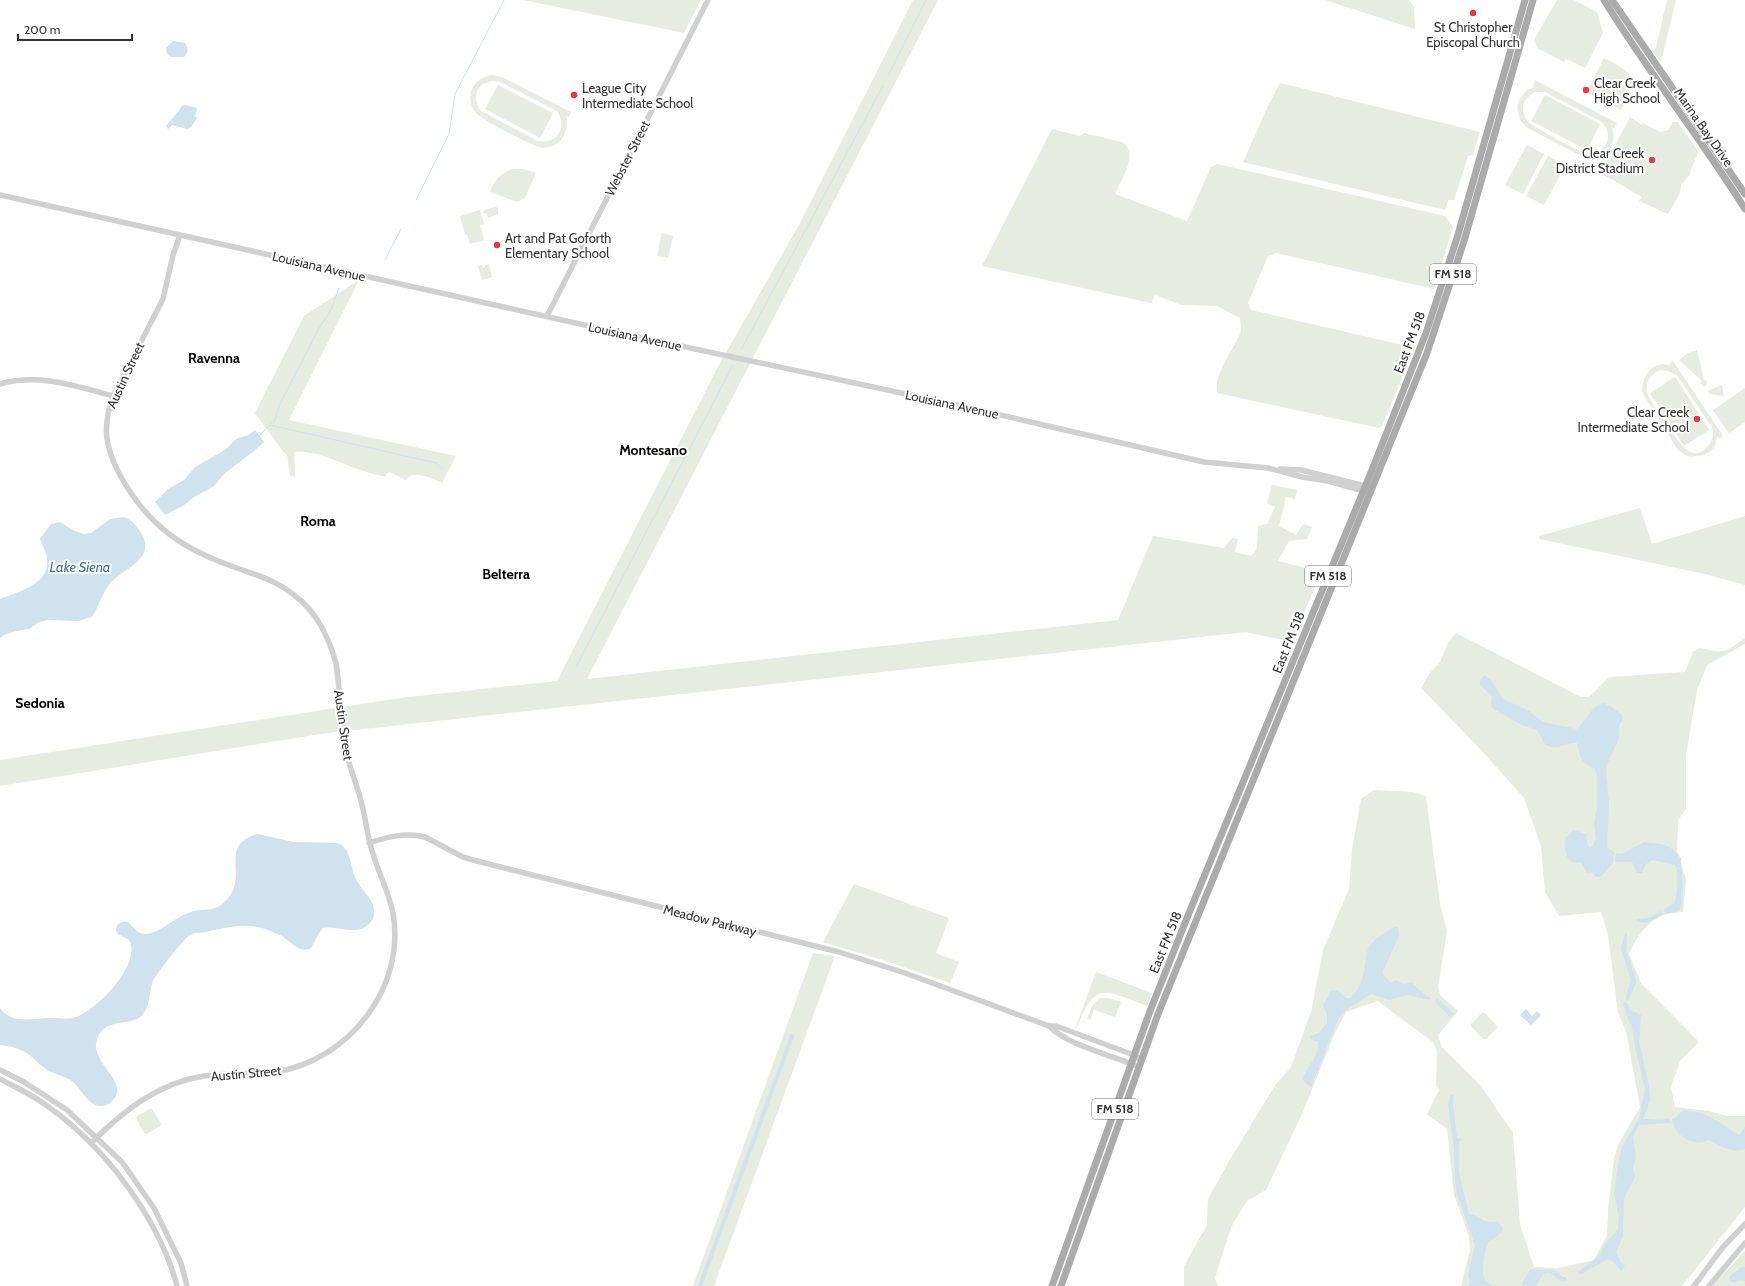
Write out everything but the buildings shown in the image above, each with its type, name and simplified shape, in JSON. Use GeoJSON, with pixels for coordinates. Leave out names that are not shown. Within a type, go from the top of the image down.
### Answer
{"type":"FeatureCollection","features":[{"type":"Feature","properties":{"kind":"main road","name":"East FM 518"},"geometry":{"type":"LineString","coordinates":[[1461,239],[1473,182],[1525,0]]}},
{"type":"Feature","properties":{"kind":"main road","name":"East FM 518"},"geometry":{"type":"LineString","coordinates":[[1367,489],[1400,419],[1427,353],[1447,281],[1481,184],[1533,0]]}},
{"type":"Feature","properties":{"kind":"main road","name":"Marina Bay Drive"},"geometry":{"type":"LineString","coordinates":[[1604,0],[1646,66],[1704,147],[1745,209]]}},
{"type":"Feature","properties":{"kind":"main road","name":"Marina Bay Drive"},"geometry":{"type":"LineString","coordinates":[[1612,0],[1744,192]]}},
{"type":"Feature","properties":{"kind":"main road"},"geometry":{"type":"LineString","coordinates":[[1496,99],[1504,101]]}},
{"type":"Feature","properties":{"kind":"main road"},"geometry":{"type":"LineString","coordinates":[[1704,147],[1711,143]]}},
{"type":"Feature","properties":{"kind":"main road"},"geometry":{"type":"LineString","coordinates":[[1473,182],[1481,184]]}},
{"type":"Feature","properties":{"kind":"main road"},"geometry":{"type":"LineString","coordinates":[[1737,196],[1744,192]]}},
{"type":"Feature","properties":{"kind":"main road","name":"East FM 518"},"geometry":{"type":"LineString","coordinates":[[1061,1286],[1158,1014],[1367,489],[1393,416],[1447,281]]}},
{"type":"Feature","properties":{"kind":"main road"},"geometry":{"type":"LineString","coordinates":[[1419,350],[1427,353]]}},
{"type":"Feature","properties":{"kind":"main road"},"geometry":{"type":"LineString","coordinates":[[1393,416],[1400,419]]}},
{"type":"Feature","properties":{"kind":"main road","name":"East FM 518"},"geometry":{"type":"LineString","coordinates":[[1052,1286],[1131,1063],[1187,918],[1339,558]]}},
{"type":"Feature","properties":{"kind":"main road"},"geometry":{"type":"LineString","coordinates":[[1085,1194],[1093,1196]]}},
{"type":"Feature","properties":{"kind":"street","name":"Webster Street"},"geometry":{"type":"LineString","coordinates":[[548,316],[708,0]]}},
{"type":"Feature","properties":{"kind":"street","name":"Louisiana Avenue"},"geometry":{"type":"LineString","coordinates":[[0,195],[959,405],[1204,462],[1272,469],[1302,477],[1367,489]]}},
{"type":"Feature","properties":{"kind":"street","name":"Austin Street"},"geometry":{"type":"LineString","coordinates":[[91,1143],[134,1104],[156,1091],[178,1082],[202,1076],[261,1074],[291,1069],[321,1056],[341,1043],[361,1024],[379,998],[385,986],[390,969],[394,946],[393,912],[369,843],[361,801],[348,760],[336,663],[330,644],[320,622],[302,601],[283,587],[264,577],[233,567],[190,547],[160,528],[146,514],[128,489],[113,462],[109,450],[106,424],[108,410],[113,396],[163,299],[173,255],[180,235]]}},
{"type":"Feature","properties":{"kind":"street"},"geometry":{"type":"LineString","coordinates":[[0,384],[13,380],[40,379],[74,385],[113,396]]}},
{"type":"Feature","properties":{"kind":"street","name":"Meadow Parkway"},"geometry":{"type":"LineString","coordinates":[[369,843],[395,836],[418,835],[425,837],[463,857],[473,860],[799,942],[872,962],[1049,1026],[1056,1026],[1134,1055],[1140,1063]]}},
{"type":"Feature","properties":{"kind":"street","name":"Meadow Parkway"},"geometry":{"type":"LineString","coordinates":[[1049,1026],[1054,1031],[1073,1042],[1131,1063],[1140,1063]]}},
{"type":"Feature","properties":{"kind":"street"},"geometry":{"type":"LineString","coordinates":[[0,1070],[24,1082],[67,1110],[122,1162],[154,1208],[178,1256],[187,1286]]}},
{"type":"Feature","properties":{"kind":"street"},"geometry":{"type":"LineString","coordinates":[[0,1079],[50,1107],[91,1143],[131,1191],[145,1213],[157,1236],[177,1286]]}},
{"type":"Feature","properties":{"kind":"street"},"geometry":{"type":"LineString","coordinates":[[1695,1286],[1724,1247],[1745,1224]]}},
{"type":"Feature","properties":{"kind":"street"},"geometry":{"type":"LineString","coordinates":[[1709,1286],[1745,1244]]}},
{"type":"Feature","properties":{"kind":"shaded area"},"geometry":{"type":"Polygon","coordinates":[[[523,0],[701,0],[684,33],[523,0]]]}},
{"type":"Feature","properties":{"kind":"shaded area"},"geometry":{"type":"Polygon","coordinates":[[[913,0],[938,0],[587,679],[1118,620],[1153,536],[1224,548],[1232,538],[1238,539],[1235,552],[1251,556],[1257,548],[1258,526],[1267,524],[1275,507],[1267,503],[1272,485],[1297,490],[1295,499],[1286,497],[1279,526],[1296,535],[1303,524],[1312,527],[1307,539],[1289,541],[1278,561],[1321,572],[1292,642],[1246,632],[327,733],[0,786],[0,760],[400,698],[557,681],[720,363],[799,225],[913,0]]]}},
{"type":"Feature","properties":{"kind":"shaded area"},"geometry":{"type":"Polygon","coordinates":[[[1325,0],[1409,0],[1414,7],[1415,29],[1325,0]]]}},
{"type":"Feature","properties":{"kind":"shaded area"},"geometry":{"type":"Polygon","coordinates":[[[1557,0],[1574,0],[1597,12],[1603,33],[1585,68],[1566,59],[1564,62],[1537,48],[1534,40],[1557,0]]]}},
{"type":"Feature","properties":{"kind":"shaded area"},"geometry":{"type":"Polygon","coordinates":[[[1667,0],[1676,0],[1661,62],[1653,52],[1656,48],[1667,0]]]}},
{"type":"Feature","properties":{"kind":"shaded area"},"geometry":{"type":"Polygon","coordinates":[[[1604,58],[1623,69],[1631,78],[1632,84],[1630,91],[1621,110],[1589,94],[1588,90],[1604,58]]]}},
{"type":"Feature","properties":{"kind":"shaded area"},"geometry":{"type":"Polygon","coordinates":[[[492,75],[502,77],[571,112],[569,117],[566,116],[567,122],[565,134],[562,139],[553,146],[540,147],[526,142],[486,120],[475,112],[470,100],[471,92],[478,81],[492,75]],[[487,82],[479,88],[476,101],[481,111],[538,141],[551,141],[559,134],[561,123],[557,111],[500,82],[487,82]]]}},
{"type":"Feature","properties":{"kind":"shaded area"},"geometry":{"type":"Polygon","coordinates":[[[1535,80],[1617,123],[1614,128],[1612,127],[1613,141],[1607,152],[1597,157],[1583,157],[1526,127],[1520,120],[1517,107],[1520,98],[1527,90],[1535,87],[1533,86],[1535,80]],[[1535,92],[1527,98],[1523,106],[1523,114],[1528,122],[1540,130],[1585,153],[1593,154],[1598,152],[1606,145],[1608,134],[1607,129],[1602,122],[1545,92],[1535,92]]]}},
{"type":"Feature","properties":{"kind":"shaded area"},"geometry":{"type":"Polygon","coordinates":[[[1280,83],[1480,132],[1473,155],[1468,156],[1454,200],[1448,200],[1445,210],[1243,162],[1280,83]]]}},
{"type":"Feature","properties":{"kind":"shaded area"},"geometry":{"type":"Polygon","coordinates":[[[498,85],[553,113],[540,138],[485,109],[498,85]]]}},
{"type":"Feature","properties":{"kind":"shaded area"},"geometry":{"type":"Polygon","coordinates":[[[1545,95],[1600,124],[1587,150],[1531,121],[1545,95]]]}},
{"type":"Feature","properties":{"kind":"shaded area","name":"Clear Creek District Stadium"},"geometry":{"type":"Polygon","coordinates":[[[1630,117],[1642,125],[1643,123],[1660,132],[1668,130],[1673,122],[1678,122],[1697,150],[1698,153],[1690,172],[1691,173],[1681,185],[1680,193],[1668,214],[1639,201],[1642,197],[1604,175],[1603,168],[1630,117]]]}},
{"type":"Feature","properties":{"kind":"shaded area"},"geometry":{"type":"Polygon","coordinates":[[[1052,129],[1080,136],[1084,133],[1122,142],[1127,147],[1129,160],[1128,167],[1115,194],[1187,221],[1211,167],[1217,164],[1445,216],[1453,227],[1434,289],[1276,253],[1268,256],[1248,303],[1251,310],[1403,345],[1412,340],[1416,344],[1382,426],[1379,428],[1217,393],[1218,377],[1225,361],[1238,339],[1241,328],[1240,318],[1217,306],[1181,305],[1155,295],[1151,303],[982,266],[1052,129]]]}},
{"type":"Feature","properties":{"kind":"shaded area"},"geometry":{"type":"Polygon","coordinates":[[[1527,145],[1544,154],[1523,194],[1505,185],[1527,145]]]}},
{"type":"Feature","properties":{"kind":"shaded area"},"geometry":{"type":"Polygon","coordinates":[[[1548,156],[1566,165],[1544,205],[1526,196],[1548,156]]]}},
{"type":"Feature","properties":{"kind":"shaded area"},"geometry":{"type":"Polygon","coordinates":[[[512,169],[524,169],[536,173],[525,198],[517,202],[490,192],[493,184],[498,178],[512,169]]]}},
{"type":"Feature","properties":{"kind":"shaded area"},"geometry":{"type":"Polygon","coordinates":[[[495,207],[498,208],[498,214],[488,218],[487,214],[483,213],[484,210],[495,207]]]}},
{"type":"Feature","properties":{"kind":"shaded area"},"geometry":{"type":"Polygon","coordinates":[[[480,210],[484,224],[480,225],[484,240],[470,244],[467,234],[465,235],[460,216],[480,210]]]}},
{"type":"Feature","properties":{"kind":"shaded area"},"geometry":{"type":"Polygon","coordinates":[[[662,233],[673,236],[668,258],[657,256],[662,233]]]}},
{"type":"Feature","properties":{"kind":"shaded area"},"geometry":{"type":"Polygon","coordinates":[[[489,264],[492,277],[482,280],[478,266],[482,265],[483,268],[485,265],[489,264]]]}},
{"type":"Feature","properties":{"kind":"shaded area"},"geometry":{"type":"Polygon","coordinates":[[[359,280],[289,420],[456,456],[442,483],[429,477],[418,475],[413,475],[405,480],[390,472],[387,473],[385,477],[318,454],[302,452],[294,452],[295,476],[290,476],[287,454],[285,454],[255,413],[304,316],[359,280]]]}},
{"type":"Feature","properties":{"kind":"shaded area"},"geometry":{"type":"Polygon","coordinates":[[[1697,350],[1704,380],[1706,380],[1707,384],[1706,386],[1703,386],[1700,383],[1702,381],[1679,360],[1688,353],[1697,350]]]}},
{"type":"Feature","properties":{"kind":"shaded area"},"geometry":{"type":"Polygon","coordinates":[[[1673,361],[1723,436],[1720,439],[1717,436],[1715,446],[1711,451],[1704,455],[1690,457],[1678,450],[1642,392],[1644,381],[1649,371],[1658,365],[1664,364],[1670,366],[1669,364],[1673,361]],[[1661,370],[1653,374],[1648,380],[1648,396],[1682,445],[1693,453],[1701,452],[1712,441],[1712,427],[1677,375],[1661,370]]]}},
{"type":"Feature","properties":{"kind":"shaded area"},"geometry":{"type":"Polygon","coordinates":[[[1675,377],[1709,430],[1684,446],[1650,393],[1675,377]]]}},
{"type":"Feature","properties":{"kind":"shaded area"},"geometry":{"type":"Polygon","coordinates":[[[1722,385],[1724,396],[1709,394],[1708,391],[1722,385]]]}},
{"type":"Feature","properties":{"kind":"shaded area"},"geometry":{"type":"Polygon","coordinates":[[[1745,388],[1745,422],[1729,433],[1713,410],[1745,388]]]}},
{"type":"Feature","properties":{"kind":"shaded area"},"geometry":{"type":"Polygon","coordinates":[[[1640,508],[1652,544],[1745,516],[1745,585],[1705,574],[1539,539],[1539,536],[1640,508]]]}},
{"type":"Feature","properties":{"kind":"shaded area"},"geometry":{"type":"Polygon","coordinates":[[[1456,633],[1581,697],[1589,697],[1609,677],[1685,672],[1693,652],[1700,648],[1715,651],[1729,649],[1745,638],[1745,644],[1707,665],[1697,690],[1686,755],[1686,809],[1678,820],[1677,851],[1686,879],[1683,912],[1664,915],[1652,921],[1639,936],[1629,954],[1641,983],[1699,1042],[1680,1061],[1671,1087],[1675,1107],[1708,1111],[1728,1116],[1745,1116],[1745,1207],[1682,1286],[1461,1286],[1470,1251],[1469,1236],[1454,1195],[1447,1129],[1427,1114],[1439,1090],[1436,1086],[1437,1051],[1433,1042],[1378,1001],[1346,1012],[1335,1033],[1302,1114],[1266,1190],[1247,1201],[1231,1227],[1215,1278],[1218,1286],[1184,1286],[1184,1266],[1207,1225],[1208,1199],[1232,1156],[1276,1084],[1291,1067],[1311,1012],[1323,950],[1349,889],[1352,850],[1361,799],[1374,790],[1413,792],[1426,796],[1440,904],[1447,931],[1438,986],[1440,995],[1458,1011],[1438,1035],[1441,1046],[1481,1086],[1513,1133],[1520,1224],[1534,1267],[1558,1268],[1594,1260],[1607,1236],[1608,1210],[1614,1158],[1619,1143],[1640,1107],[1626,1031],[1618,1013],[1608,935],[1601,912],[1559,916],[1545,892],[1541,846],[1524,798],[1481,750],[1421,688],[1429,674],[1440,662],[1448,643],[1456,633]]]}},
{"type":"Feature","properties":{"kind":"shaded area"},"geometry":{"type":"Polygon","coordinates":[[[854,884],[949,918],[936,953],[959,962],[950,983],[883,960],[823,942],[854,884]]]}},
{"type":"Feature","properties":{"kind":"shaded area"},"geometry":{"type":"Polygon","coordinates":[[[813,953],[835,956],[714,1286],[693,1286],[813,953]]]}},
{"type":"Feature","properties":{"kind":"shaded area"},"geometry":{"type":"Polygon","coordinates":[[[1096,972],[1152,993],[1147,1006],[1110,993],[1102,993],[1089,1002],[1075,1029],[1096,972]]]}},
{"type":"Feature","properties":{"kind":"shaded area"},"geometry":{"type":"Polygon","coordinates":[[[1100,998],[1109,998],[1121,1002],[1115,1017],[1094,1010],[1090,1020],[1087,1019],[1093,1004],[1100,998]]]}},
{"type":"Feature","properties":{"kind":"shaded area"},"geometry":{"type":"Polygon","coordinates":[[[1482,1013],[1485,1013],[1497,1026],[1497,1028],[1486,1039],[1483,1039],[1471,1026],[1471,1024],[1482,1013]]]}},
{"type":"Feature","properties":{"kind":"shaded area"},"geometry":{"type":"Polygon","coordinates":[[[152,1109],[161,1124],[147,1134],[144,1133],[136,1118],[152,1109]]]}},
{"type":"Feature","properties":{"kind":"shaded area"},"geometry":{"type":"Polygon","coordinates":[[[1745,1251],[1745,1286],[1712,1286],[1745,1251]]]}},
{"type":"Feature","properties":{"kind":"water"},"geometry":{"type":"Polygon","coordinates":[[[173,41],[185,43],[188,50],[184,57],[171,57],[167,53],[166,48],[173,41]]]}},
{"type":"Feature","properties":{"kind":"water"},"geometry":{"type":"Polygon","coordinates":[[[185,105],[197,108],[195,116],[197,118],[191,127],[188,129],[172,125],[168,129],[166,126],[182,106],[185,105]]]}},
{"type":"Feature","properties":{"kind":"water"},"geometry":{"type":"Polygon","coordinates":[[[255,430],[264,442],[225,473],[213,487],[194,497],[183,506],[165,515],[155,502],[168,489],[184,480],[195,467],[225,450],[236,439],[248,435],[255,430]]]}},
{"type":"Feature","properties":{"kind":"water","name":"Lake Siena"},"geometry":{"type":"Polygon","coordinates":[[[123,517],[132,521],[137,527],[145,542],[145,549],[137,562],[111,582],[92,617],[78,621],[48,620],[39,622],[29,629],[16,631],[0,638],[0,599],[24,590],[38,581],[43,575],[47,568],[47,557],[40,539],[51,524],[60,522],[83,534],[91,533],[110,519],[123,517]]]}},
{"type":"Feature","properties":{"kind":"water"},"geometry":{"type":"Polygon","coordinates":[[[1484,675],[1492,681],[1503,699],[1529,711],[1543,722],[1577,729],[1594,708],[1603,703],[1612,707],[1623,716],[1619,725],[1619,738],[1606,767],[1609,806],[1607,847],[1614,852],[1613,863],[1601,877],[1596,877],[1591,872],[1587,873],[1581,862],[1572,862],[1567,856],[1565,847],[1565,838],[1569,836],[1573,830],[1586,834],[1588,846],[1591,848],[1596,839],[1594,822],[1597,808],[1597,776],[1595,769],[1584,762],[1579,753],[1577,743],[1550,747],[1545,744],[1537,730],[1522,725],[1495,710],[1491,706],[1492,696],[1480,685],[1480,681],[1484,675]]]}},
{"type":"Feature","properties":{"kind":"water"},"geometry":{"type":"Polygon","coordinates":[[[258,834],[294,842],[337,843],[342,845],[348,852],[353,872],[359,885],[368,896],[374,908],[371,922],[363,928],[357,930],[328,927],[323,928],[311,948],[303,950],[282,936],[253,926],[237,926],[191,934],[177,949],[154,979],[144,1013],[139,1018],[111,1025],[99,1034],[96,1043],[96,1051],[117,1086],[117,1093],[114,1099],[105,1105],[101,1106],[92,1103],[72,1081],[47,1070],[24,1051],[0,1045],[0,1008],[11,1017],[17,1019],[64,1019],[76,1017],[85,1013],[105,996],[124,973],[132,950],[129,940],[118,934],[116,931],[117,926],[120,923],[128,922],[140,933],[149,934],[186,914],[220,906],[231,894],[235,885],[236,851],[240,844],[258,834]]]}},
{"type":"Feature","properties":{"kind":"water"},"geometry":{"type":"Polygon","coordinates":[[[1644,842],[1665,845],[1672,849],[1681,858],[1681,867],[1676,868],[1675,865],[1653,860],[1646,864],[1642,873],[1637,873],[1632,862],[1615,862],[1616,853],[1622,854],[1644,842]]]}},
{"type":"Feature","properties":{"kind":"water"},"geometry":{"type":"Polygon","coordinates":[[[1682,868],[1682,906],[1673,913],[1665,914],[1664,909],[1675,903],[1677,869],[1682,868]]]}},
{"type":"Feature","properties":{"kind":"water"},"geometry":{"type":"Polygon","coordinates":[[[1661,911],[1663,914],[1650,921],[1643,923],[1636,921],[1637,919],[1649,918],[1661,911]]]}},
{"type":"Feature","properties":{"kind":"water"},"geometry":{"type":"Polygon","coordinates":[[[1396,926],[1398,928],[1399,935],[1382,973],[1391,983],[1395,980],[1404,984],[1411,982],[1424,994],[1431,998],[1430,1000],[1407,995],[1390,1000],[1371,994],[1343,1012],[1337,1022],[1311,1087],[1304,1082],[1303,1078],[1317,1052],[1318,1042],[1310,1039],[1310,1036],[1319,1033],[1327,1023],[1327,1015],[1323,1005],[1330,991],[1337,990],[1346,998],[1351,998],[1361,982],[1367,953],[1371,944],[1396,926]]]}},
{"type":"Feature","properties":{"kind":"water"},"geometry":{"type":"Polygon","coordinates":[[[1625,933],[1627,934],[1626,950],[1636,979],[1636,983],[1628,1001],[1625,999],[1631,980],[1621,949],[1625,933]]]}},
{"type":"Feature","properties":{"kind":"water"},"geometry":{"type":"Polygon","coordinates":[[[1438,999],[1454,1013],[1450,1017],[1435,1002],[1435,1000],[1438,999]]]}},
{"type":"Feature","properties":{"kind":"water"},"geometry":{"type":"Polygon","coordinates":[[[1624,1002],[1627,1003],[1630,1010],[1641,1015],[1639,1043],[1649,1086],[1650,1100],[1643,1119],[1661,1120],[1669,1118],[1670,1123],[1639,1125],[1633,1137],[1636,1157],[1633,1169],[1635,1177],[1624,1198],[1623,1236],[1616,1252],[1621,1263],[1625,1265],[1621,1271],[1613,1262],[1606,1260],[1580,1275],[1578,1272],[1599,1256],[1606,1242],[1618,1228],[1619,1217],[1614,1194],[1619,1159],[1623,1145],[1639,1118],[1645,1090],[1633,1032],[1623,1005],[1624,1002]]]}},
{"type":"Feature","properties":{"kind":"water"},"geometry":{"type":"Polygon","coordinates":[[[1526,1009],[1532,1016],[1537,1011],[1541,1015],[1531,1025],[1520,1015],[1526,1009]]]}},
{"type":"Feature","properties":{"kind":"water"},"geometry":{"type":"Polygon","coordinates":[[[1451,1094],[1454,1095],[1453,1104],[1457,1138],[1462,1139],[1459,1142],[1459,1173],[1469,1214],[1477,1216],[1488,1222],[1498,1221],[1503,1228],[1499,1234],[1488,1243],[1483,1266],[1485,1281],[1493,1286],[1468,1286],[1470,1282],[1468,1276],[1475,1245],[1457,1195],[1454,1149],[1448,1104],[1451,1094]]]}},
{"type":"Feature","properties":{"kind":"water"},"geometry":{"type":"Polygon","coordinates":[[[1686,1110],[1708,1116],[1739,1135],[1745,1127],[1745,1149],[1735,1151],[1722,1147],[1709,1140],[1703,1142],[1691,1141],[1680,1135],[1676,1130],[1672,1119],[1686,1110]]]}},
{"type":"Feature","properties":{"kind":"water"},"geometry":{"type":"Polygon","coordinates":[[[1742,1267],[1745,1267],[1745,1281],[1740,1280],[1733,1283],[1729,1280],[1730,1276],[1742,1267]]]}},
{"type":"Feature","properties":{"kind":"water"},"geometry":{"type":"Polygon","coordinates":[[[1531,1269],[1553,1269],[1563,1277],[1566,1277],[1567,1280],[1563,1282],[1551,1274],[1546,1273],[1536,1286],[1523,1286],[1522,1283],[1531,1269]]]}},
{"type":"Feature","properties":{"kind":"waterway"},"geometry":{"type":"LineString","coordinates":[[416,200],[449,134],[455,94],[504,0]]}},
{"type":"Feature","properties":{"kind":"waterway"},"geometry":{"type":"LineString","coordinates":[[888,76],[926,0]]}},
{"type":"Feature","properties":{"kind":"waterway"},"geometry":{"type":"LineString","coordinates":[[741,350],[883,86]]}},
{"type":"Feature","properties":{"kind":"waterway"},"geometry":{"type":"LineString","coordinates":[[385,260],[401,229]]}},
{"type":"Feature","properties":{"kind":"waterway"},"geometry":{"type":"LineString","coordinates":[[259,436],[275,420],[279,406],[318,330],[331,310],[339,288]]}},
{"type":"Feature","properties":{"kind":"waterway"},"geometry":{"type":"LineString","coordinates":[[576,667],[733,365]]}},
{"type":"Feature","properties":{"kind":"waterway"},"geometry":{"type":"LineString","coordinates":[[270,425],[436,463],[441,468]]}},
{"type":"Feature","properties":{"kind":"waterway"},"geometry":{"type":"LineString","coordinates":[[700,1286],[792,1036]]}},
{"type":"Feature","properties":{"kind":"place","name":"St Christopher Episcopal Church"},"geometry":{"type":"Point","coordinates":[1473,13]}},
{"type":"Feature","properties":{"kind":"place","name":"Clear Creek High School"},"geometry":{"type":"Point","coordinates":[1586,90]}},
{"type":"Feature","properties":{"kind":"place","name":"League City Intermediate School"},"geometry":{"type":"Point","coordinates":[574,95]}},
{"type":"Feature","properties":{"kind":"place","name":"Clear Creek District Stadium"},"geometry":{"type":"Point","coordinates":[1652,160]}},
{"type":"Feature","properties":{"kind":"place","name":"Art and Pat Goforth Elementary School"},"geometry":{"type":"Point","coordinates":[497,245]}},
{"type":"Feature","properties":{"kind":"place","name":"Clear Creek Intermediate School"},"geometry":{"type":"Point","coordinates":[1697,419]}},
{"type":"Feature","properties":{"kind":"district","name":"Ravenna"},"geometry":{"type":"Point","coordinates":[214,358]}},
{"type":"Feature","properties":{"kind":"district","name":"Montesano"},"geometry":{"type":"Point","coordinates":[653,450]}},
{"type":"Feature","properties":{"kind":"district","name":"Roma"},"geometry":{"type":"Point","coordinates":[318,521]}},
{"type":"Feature","properties":{"kind":"district","name":"Belterra"},"geometry":{"type":"Point","coordinates":[506,574]}},
{"type":"Feature","properties":{"kind":"district","name":"Sedonia"},"geometry":{"type":"Point","coordinates":[40,703]}}]}
